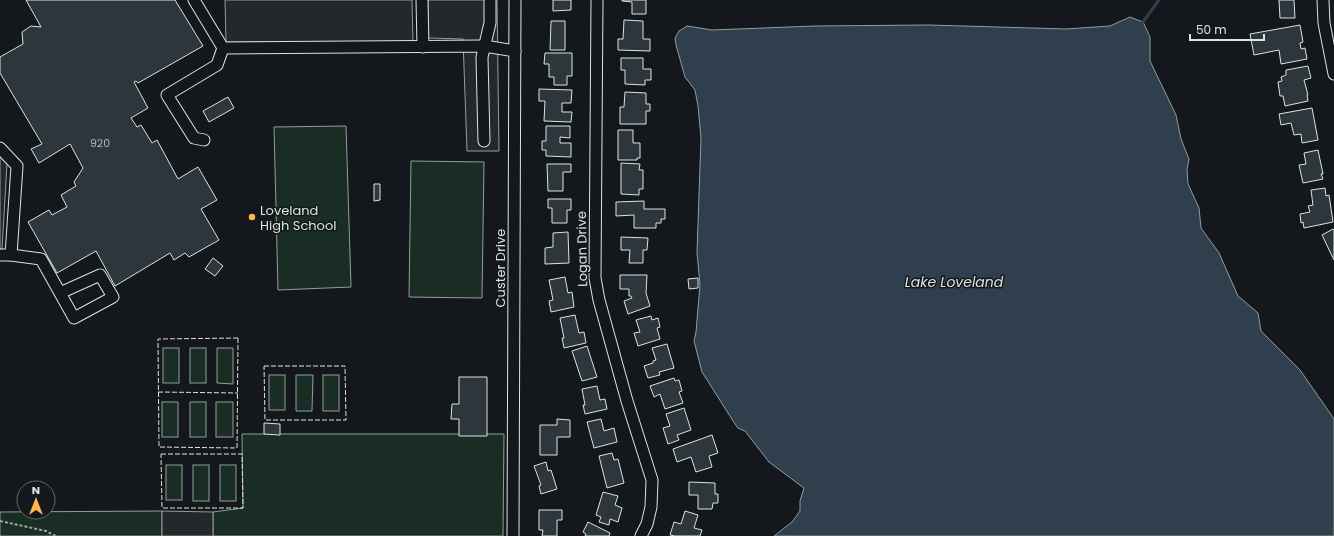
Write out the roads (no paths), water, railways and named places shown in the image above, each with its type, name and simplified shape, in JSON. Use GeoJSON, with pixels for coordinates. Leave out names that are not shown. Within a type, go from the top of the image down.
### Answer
{"type":"FeatureCollection","features":[{"type":"Feature","properties":{"kind":"street"},"geometry":{"type":"LineString","coordinates":[[194,0],[223,48]]}},
{"type":"Feature","properties":{"kind":"street"},"geometry":{"type":"LineString","coordinates":[[422,0],[423,47]]}},
{"type":"Feature","properties":{"kind":"street"},"geometry":{"type":"LineString","coordinates":[[484,141],[482,57],[490,23],[490,0]]}},
{"type":"Feature","properties":{"kind":"street","name":"Custer Drive"},"geometry":{"type":"LineString","coordinates":[[513,536],[515,0]]}},
{"type":"Feature","properties":{"kind":"street","name":"Logan Drive"},"geometry":{"type":"LineString","coordinates":[[597,0],[595,278],[599,300],[627,401],[652,480],[651,507],[647,524],[641,536]]}},
{"type":"Feature","properties":{"kind":"street"},"geometry":{"type":"LineString","coordinates":[[1323,0],[1324,23],[1334,74]]}},
{"type":"Feature","properties":{"kind":"street"},"geometry":{"type":"LineString","coordinates":[[223,48],[484,46],[515,52]]}},
{"type":"Feature","properties":{"kind":"street"},"geometry":{"type":"LineString","coordinates":[[204,140],[194,138],[167,95],[216,65],[223,48]]}},
{"type":"Feature","properties":{"kind":"street"},"geometry":{"type":"LineString","coordinates":[[0,148],[17,166],[6,255],[41,260],[74,318],[113,297],[100,275],[60,293]]}},
{"type":"Feature","properties":{"kind":"water","name":"Lake Loveland"},"geometry":{"type":"Polygon","coordinates":[[[1130,17],[1143,22],[1150,37],[1150,61],[1176,115],[1181,139],[1189,159],[1187,170],[1188,184],[1199,208],[1201,228],[1219,253],[1238,296],[1258,313],[1261,331],[1300,370],[1334,419],[1334,536],[774,536],[792,522],[800,511],[800,501],[804,488],[769,462],[745,431],[738,428],[735,424],[702,372],[694,341],[700,285],[697,252],[701,138],[695,90],[685,77],[676,45],[675,38],[679,31],[687,26],[712,30],[815,26],[928,25],[1066,29],[1110,26],[1130,17]]]}},
{"type":"Feature","properties":{"kind":"waterway"},"geometry":{"type":"LineString","coordinates":[[1143,22],[1159,0]]}},
{"type":"Feature","properties":{"kind":"place","name":"Loveland High School"},"geometry":{"type":"Point","coordinates":[252,217]}}]}
